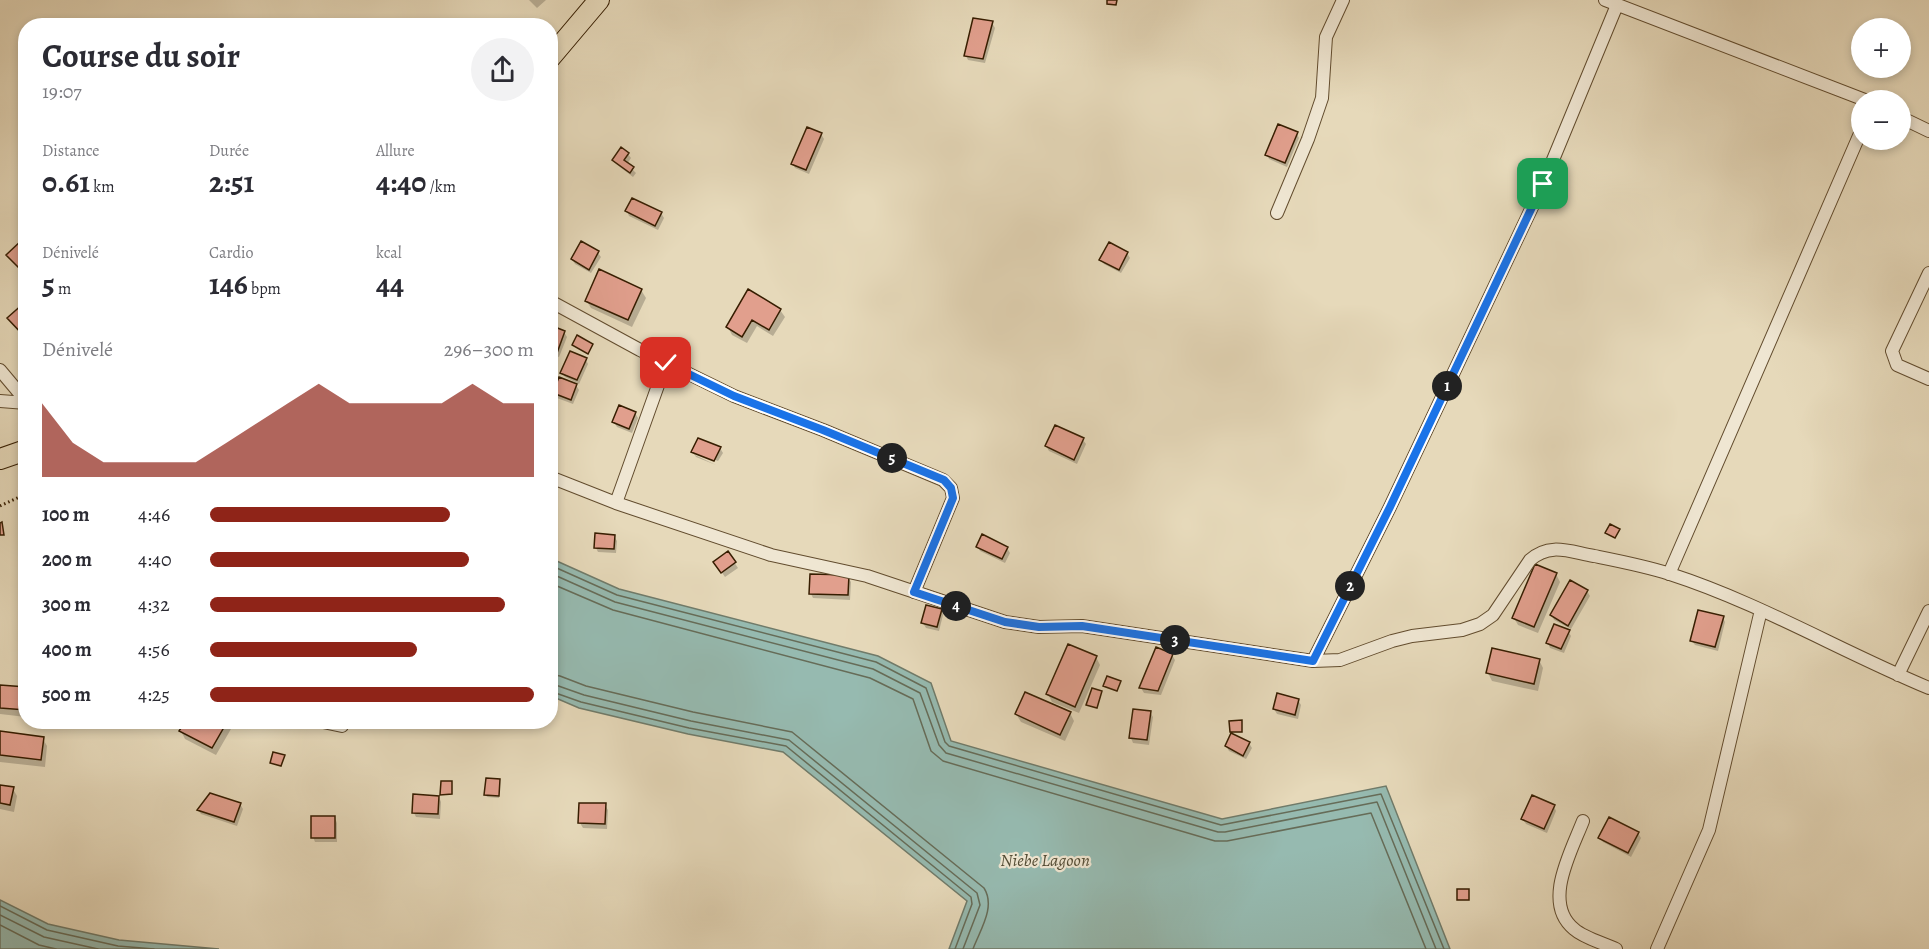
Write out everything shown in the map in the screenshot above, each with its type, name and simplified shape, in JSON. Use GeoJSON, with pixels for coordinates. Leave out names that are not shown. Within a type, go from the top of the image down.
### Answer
{"type":"FeatureCollection","features":[{"type":"Feature","properties":{"kind":"main road"},"geometry":{"type":"LineString","coordinates":[[558,49],[599,0]]}},
{"type":"Feature","properties":{"kind":"main road"},"geometry":{"type":"LineString","coordinates":[[0,459],[18,453]]}},
{"type":"Feature","properties":{"kind":"street"},"geometry":{"type":"LineString","coordinates":[[1277,213],[1308,139],[1322,98],[1326,37],[1343,0]]}},
{"type":"Feature","properties":{"kind":"street"},"geometry":{"type":"LineString","coordinates":[[1313,661],[1390,507],[1543,184],[1611,2],[1851,95]]}},
{"type":"Feature","properties":{"kind":"street"},"geometry":{"type":"LineString","coordinates":[[1911,122],[1929,131]]}},
{"type":"Feature","properties":{"kind":"street"},"geometry":{"type":"LineString","coordinates":[[1669,574],[1853,150]]}},
{"type":"Feature","properties":{"kind":"street"},"geometry":{"type":"LineString","coordinates":[[1929,273],[1892,351],[1897,365],[1929,379]]}},
{"type":"Feature","properties":{"kind":"street"},"geometry":{"type":"LineString","coordinates":[[558,305],[666,363],[734,396],[944,480],[951,488],[953,498],[914,592]]}},
{"type":"Feature","properties":{"kind":"street"},"geometry":{"type":"LineString","coordinates":[[616,503],[666,363]]}},
{"type":"Feature","properties":{"kind":"street"},"geometry":{"type":"LineString","coordinates":[[0,370],[18,392]]}},
{"type":"Feature","properties":{"kind":"street"},"geometry":{"type":"LineString","coordinates":[[0,401],[18,402]]}},
{"type":"Feature","properties":{"kind":"street"},"geometry":{"type":"LineString","coordinates":[[558,480],[616,503],[771,555],[867,576],[1005,622],[1039,627],[1082,626],[1313,661],[1340,660],[1392,640],[1462,630],[1480,624],[1493,615],[1530,560],[1538,553],[1551,548],[1625,562],[1669,574],[1761,610],[1929,688]]}},
{"type":"Feature","properties":{"kind":"street"},"geometry":{"type":"LineString","coordinates":[[1657,949],[1709,830],[1761,610]]}},
{"type":"Feature","properties":{"kind":"street"},"geometry":{"type":"LineString","coordinates":[[1898,675],[1929,612]]}},
{"type":"Feature","properties":{"kind":"street"},"geometry":{"type":"LineString","coordinates":[[1583,821],[1558,894],[1561,915],[1574,930],[1616,949]]}},
{"type":"Feature","properties":{"kind":"path"},"geometry":{"type":"LineString","coordinates":[[0,506],[18,498]]}},
{"type":"Feature","properties":{"kind":"water","name":"Niebe Lagoon"},"geometry":{"type":"Polygon","coordinates":[[[558,562],[619,589],[878,656],[931,683],[951,741],[1222,819],[1386,786],[1450,949],[949,949],[967,901],[783,752],[688,734],[579,708],[558,699],[558,562]]]}},
{"type":"Feature","properties":{"kind":"water"},"geometry":{"type":"Polygon","coordinates":[[[0,900],[48,924],[119,940],[219,949],[0,949],[0,900]]]}},
{"type":"Feature","properties":{"kind":"building"},"geometry":{"type":"Polygon","coordinates":[[[1107,0],[1117,0],[1116,5],[1107,4],[1107,0]]]}},
{"type":"Feature","properties":{"kind":"building"},"geometry":{"type":"Polygon","coordinates":[[[973,18],[993,21],[983,59],[964,56],[973,18]]]}},
{"type":"Feature","properties":{"kind":"building"},"geometry":{"type":"Polygon","coordinates":[[[1278,124],[1298,132],[1285,163],[1265,155],[1278,124]]]}},
{"type":"Feature","properties":{"kind":"building"},"geometry":{"type":"Polygon","coordinates":[[[807,127],[822,133],[806,170],[791,164],[807,127]]]}},
{"type":"Feature","properties":{"kind":"building"},"geometry":{"type":"Polygon","coordinates":[[[621,147],[629,153],[624,160],[634,167],[630,173],[612,160],[621,147]]]}},
{"type":"Feature","properties":{"kind":"building"},"geometry":{"type":"Polygon","coordinates":[[[632,198],[662,212],[655,226],[625,211],[632,198]]]}},
{"type":"Feature","properties":{"kind":"building"},"geometry":{"type":"Polygon","coordinates":[[[581,241],[599,251],[589,270],[571,259],[581,241]]]}},
{"type":"Feature","properties":{"kind":"building"},"geometry":{"type":"Polygon","coordinates":[[[1109,242],[1128,252],[1119,270],[1099,260],[1109,242]]]}},
{"type":"Feature","properties":{"kind":"building"},"geometry":{"type":"Polygon","coordinates":[[[18,244],[18,267],[6,255],[18,244]]]}},
{"type":"Feature","properties":{"kind":"building"},"geometry":{"type":"Polygon","coordinates":[[[599,269],[642,289],[628,320],[585,301],[599,269]]]}},
{"type":"Feature","properties":{"kind":"building"},"geometry":{"type":"Polygon","coordinates":[[[748,289],[781,309],[769,330],[752,320],[742,337],[726,327],[748,289]]]}},
{"type":"Feature","properties":{"kind":"building"},"geometry":{"type":"Polygon","coordinates":[[[18,308],[18,330],[7,318],[18,308]]]}},
{"type":"Feature","properties":{"kind":"building"},"geometry":{"type":"Polygon","coordinates":[[[558,328],[565,331],[558,350],[558,328]]]}},
{"type":"Feature","properties":{"kind":"building"},"geometry":{"type":"Polygon","coordinates":[[[577,335],[593,344],[588,354],[572,345],[577,335]]]}},
{"type":"Feature","properties":{"kind":"building"},"geometry":{"type":"Polygon","coordinates":[[[570,351],[587,358],[577,380],[560,373],[570,351]]]}},
{"type":"Feature","properties":{"kind":"building"},"geometry":{"type":"Polygon","coordinates":[[[559,377],[577,384],[571,400],[558,395],[559,377]]]}},
{"type":"Feature","properties":{"kind":"building"},"geometry":{"type":"Polygon","coordinates":[[[619,405],[636,412],[629,429],[612,422],[619,405]]]}},
{"type":"Feature","properties":{"kind":"building"},"geometry":{"type":"Polygon","coordinates":[[[1055,425],[1084,438],[1074,460],[1045,446],[1055,425]]]}},
{"type":"Feature","properties":{"kind":"building"},"geometry":{"type":"Polygon","coordinates":[[[698,438],[721,447],[714,461],[691,452],[698,438]]]}},
{"type":"Feature","properties":{"kind":"building"},"geometry":{"type":"Polygon","coordinates":[[[2,522],[4,535],[0,535],[0,523],[2,522]]]}},
{"type":"Feature","properties":{"kind":"building"},"geometry":{"type":"Polygon","coordinates":[[[1610,524],[1620,529],[1615,538],[1605,533],[1610,524]]]}},
{"type":"Feature","properties":{"kind":"building"},"geometry":{"type":"Polygon","coordinates":[[[595,533],[615,535],[614,549],[594,548],[595,533]]]}},
{"type":"Feature","properties":{"kind":"building"},"geometry":{"type":"Polygon","coordinates":[[[982,534],[1008,547],[1002,559],[976,547],[982,534]]]}},
{"type":"Feature","properties":{"kind":"building"},"geometry":{"type":"Polygon","coordinates":[[[728,551],[736,562],[721,573],[713,562],[728,551]]]}},
{"type":"Feature","properties":{"kind":"building"},"geometry":{"type":"Polygon","coordinates":[[[1535,564],[1557,573],[1534,627],[1512,618],[1535,564]]]}},
{"type":"Feature","properties":{"kind":"building"},"geometry":{"type":"Polygon","coordinates":[[[810,574],[849,575],[848,595],[809,594],[810,574]]]}},
{"type":"Feature","properties":{"kind":"building"},"geometry":{"type":"Polygon","coordinates":[[[1570,580],[1588,590],[1568,626],[1550,615],[1570,580]]]}},
{"type":"Feature","properties":{"kind":"building"},"geometry":{"type":"Polygon","coordinates":[[[926,605],[942,609],[937,627],[921,623],[926,605]]]}},
{"type":"Feature","properties":{"kind":"building"},"geometry":{"type":"Polygon","coordinates":[[[1698,610],[1724,616],[1715,647],[1690,641],[1698,610]]]}},
{"type":"Feature","properties":{"kind":"building"},"geometry":{"type":"Polygon","coordinates":[[[1554,624],[1570,630],[1561,649],[1546,643],[1554,624]]]}},
{"type":"Feature","properties":{"kind":"building"},"geometry":{"type":"Polygon","coordinates":[[[1068,644],[1097,656],[1075,707],[1046,694],[1068,644]]]}},
{"type":"Feature","properties":{"kind":"building"},"geometry":{"type":"Polygon","coordinates":[[[1156,647],[1173,654],[1158,691],[1139,688],[1156,647]]]}},
{"type":"Feature","properties":{"kind":"building"},"geometry":{"type":"Polygon","coordinates":[[[1492,648],[1540,659],[1534,684],[1486,673],[1492,648]]]}},
{"type":"Feature","properties":{"kind":"building"},"geometry":{"type":"Polygon","coordinates":[[[1107,676],[1121,681],[1117,691],[1103,686],[1107,676]]]}},
{"type":"Feature","properties":{"kind":"building"},"geometry":{"type":"Polygon","coordinates":[[[0,685],[18,686],[18,709],[0,708],[0,685]]]}},
{"type":"Feature","properties":{"kind":"building"},"geometry":{"type":"Polygon","coordinates":[[[1092,688],[1102,691],[1097,708],[1086,705],[1092,688]]]}},
{"type":"Feature","properties":{"kind":"building"},"geometry":{"type":"Polygon","coordinates":[[[1025,692],[1071,712],[1060,735],[1015,714],[1025,692]]]}},
{"type":"Feature","properties":{"kind":"building"},"geometry":{"type":"Polygon","coordinates":[[[1277,693],[1299,699],[1295,715],[1273,709],[1277,693]]]}},
{"type":"Feature","properties":{"kind":"building"},"geometry":{"type":"Polygon","coordinates":[[[1133,709],[1151,711],[1147,740],[1129,738],[1133,709]]]}},
{"type":"Feature","properties":{"kind":"building"},"geometry":{"type":"Polygon","coordinates":[[[1242,720],[1242,732],[1230,732],[1229,721],[1242,720]]]}},
{"type":"Feature","properties":{"kind":"building"},"geometry":{"type":"Polygon","coordinates":[[[180,729],[223,729],[212,748],[179,731],[180,729]]]}},
{"type":"Feature","properties":{"kind":"building"},"geometry":{"type":"Polygon","coordinates":[[[0,731],[44,737],[41,760],[0,755],[0,731]]]}},
{"type":"Feature","properties":{"kind":"building"},"geometry":{"type":"Polygon","coordinates":[[[1231,733],[1250,742],[1243,756],[1225,746],[1231,733]]]}},
{"type":"Feature","properties":{"kind":"building"},"geometry":{"type":"Polygon","coordinates":[[[273,752],[285,755],[281,766],[270,763],[273,752]]]}},
{"type":"Feature","properties":{"kind":"building"},"geometry":{"type":"Polygon","coordinates":[[[486,778],[500,779],[499,796],[484,795],[486,778]]]}},
{"type":"Feature","properties":{"kind":"building"},"geometry":{"type":"Polygon","coordinates":[[[441,781],[452,781],[452,794],[440,795],[441,781]]]}},
{"type":"Feature","properties":{"kind":"building"},"geometry":{"type":"Polygon","coordinates":[[[0,785],[14,787],[10,805],[0,803],[0,785]]]}},
{"type":"Feature","properties":{"kind":"building"},"geometry":{"type":"Polygon","coordinates":[[[210,793],[241,803],[234,822],[197,810],[210,793]]]}},
{"type":"Feature","properties":{"kind":"building"},"geometry":{"type":"Polygon","coordinates":[[[413,794],[439,796],[438,814],[412,813],[413,794]]]}},
{"type":"Feature","properties":{"kind":"building"},"geometry":{"type":"Polygon","coordinates":[[[1532,795],[1555,805],[1544,829],[1521,819],[1532,795]]]}},
{"type":"Feature","properties":{"kind":"building"},"geometry":{"type":"Polygon","coordinates":[[[579,803],[606,803],[605,824],[578,823],[579,803]]]}},
{"type":"Feature","properties":{"kind":"building"},"geometry":{"type":"Polygon","coordinates":[[[311,816],[335,816],[335,838],[311,838],[311,816]]]}},
{"type":"Feature","properties":{"kind":"building"},"geometry":{"type":"Polygon","coordinates":[[[1609,817],[1639,832],[1628,853],[1598,838],[1609,817]]]}},
{"type":"Feature","properties":{"kind":"building"},"geometry":{"type":"Polygon","coordinates":[[[1457,889],[1469,889],[1469,900],[1457,900],[1457,889]]]}},
{"type":"Feature","properties":{"kind":"route"},"geometry":{"type":"LineString","coordinates":[[666,363],[734,396],[944,480],[951,488],[953,498],[914,592],[1005,622],[1039,627],[1082,626],[1313,661],[1390,507],[1543,184]]}}]}
